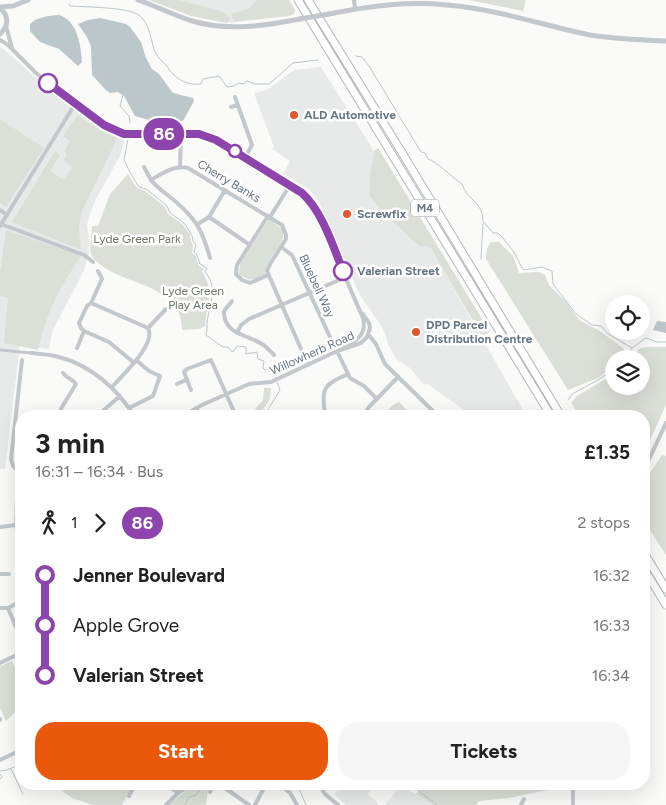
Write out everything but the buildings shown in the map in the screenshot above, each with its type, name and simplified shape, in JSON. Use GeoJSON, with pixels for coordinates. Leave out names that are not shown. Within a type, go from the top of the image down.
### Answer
{"type":"FeatureCollection","features":[{"type":"Feature","properties":{"kind":"highway","name":"M4"},"geometry":{"type":"LineString","coordinates":[[298,0],[547,410]]}},
{"type":"Feature","properties":{"kind":"highway","name":"M4"},"geometry":{"type":"LineString","coordinates":[[308,0],[557,410]]}},
{"type":"Feature","properties":{"kind":"highway"},"geometry":{"type":"LineString","coordinates":[[650,563],[666,589]]}},
{"type":"Feature","properties":{"kind":"highway"},"geometry":{"type":"LineString","coordinates":[[650,579],[666,605]]}},
{"type":"Feature","properties":{"kind":"street"},"geometry":{"type":"LineString","coordinates":[[14,51],[6,26],[6,18],[0,8],[28,0]]}},
{"type":"Feature","properties":{"kind":"street"},"geometry":{"type":"LineString","coordinates":[[138,0],[188,20],[220,26],[252,26],[355,9],[401,4],[447,5],[479,9],[596,36],[666,41]]}},
{"type":"Feature","properties":{"kind":"street"},"geometry":{"type":"LineString","coordinates":[[354,0],[355,9]]}},
{"type":"Feature","properties":{"kind":"street"},"geometry":{"type":"LineString","coordinates":[[6,18],[19,4]]}},
{"type":"Feature","properties":{"kind":"street"},"geometry":{"type":"LineString","coordinates":[[0,34],[6,26]]}},
{"type":"Feature","properties":{"kind":"street"},"geometry":{"type":"LineString","coordinates":[[0,40],[36,73],[104,125],[124,134],[180,133],[209,136],[290,185],[311,200],[360,308],[366,333],[376,344],[385,364],[432,410]]}},
{"type":"Feature","properties":{"kind":"street"},"geometry":{"type":"LineString","coordinates":[[235,97],[252,145],[245,158]]}},
{"type":"Feature","properties":{"kind":"street"},"geometry":{"type":"LineString","coordinates":[[75,104],[0,225],[84,255],[93,262]]}},
{"type":"Feature","properties":{"kind":"street"},"geometry":{"type":"LineString","coordinates":[[231,107],[238,105]]}},
{"type":"Feature","properties":{"kind":"street","name":"Cherry Banks"},"geometry":{"type":"LineString","coordinates":[[180,133],[180,167],[192,170],[282,225],[285,230],[286,239],[281,247]]}},
{"type":"Feature","properties":{"kind":"street"},"geometry":{"type":"LineString","coordinates":[[144,167],[150,180],[178,203],[198,224],[204,236],[210,258]]}},
{"type":"Feature","properties":{"kind":"street"},"geometry":{"type":"LineString","coordinates":[[150,180],[180,167]]}},
{"type":"Feature","properties":{"kind":"street","name":"Cherry Banks"},"geometry":{"type":"LineString","coordinates":[[269,216],[290,185]]}},
{"type":"Feature","properties":{"kind":"street"},"geometry":{"type":"LineString","coordinates":[[198,224],[209,217],[225,190]]}},
{"type":"Feature","properties":{"kind":"street"},"geometry":{"type":"LineString","coordinates":[[0,210],[7,214]]}},
{"type":"Feature","properties":{"kind":"street"},"geometry":{"type":"LineString","coordinates":[[268,276],[250,283],[236,274],[237,265],[269,216]]}},
{"type":"Feature","properties":{"kind":"street"},"geometry":{"type":"LineString","coordinates":[[209,217],[250,245]]}},
{"type":"Feature","properties":{"kind":"street"},"geometry":{"type":"LineString","coordinates":[[281,247],[267,268],[268,276],[308,365]]}},
{"type":"Feature","properties":{"kind":"street","name":"Bluebell Way"},"geometry":{"type":"LineString","coordinates":[[281,247],[292,255],[330,337]]}},
{"type":"Feature","properties":{"kind":"street"},"geometry":{"type":"LineString","coordinates":[[0,350],[62,358],[90,371],[112,387],[129,408],[153,396],[160,376],[148,370],[109,342],[84,331],[80,326],[79,322],[87,306],[91,303],[102,279],[98,271]]}},
{"type":"Feature","properties":{"kind":"street"},"geometry":{"type":"LineString","coordinates":[[238,333],[245,321],[346,277]]}},
{"type":"Feature","properties":{"kind":"street"},"geometry":{"type":"LineString","coordinates":[[232,301],[224,312],[224,318],[231,328],[264,345],[274,355]]}},
{"type":"Feature","properties":{"kind":"street"},"geometry":{"type":"LineString","coordinates":[[91,303],[148,328],[150,332],[150,339],[135,361],[112,387]]}},
{"type":"Feature","properties":{"kind":"street"},"geometry":{"type":"LineString","coordinates":[[148,328],[166,310]]}},
{"type":"Feature","properties":{"kind":"street"},"geometry":{"type":"LineString","coordinates":[[77,348],[84,331]]}},
{"type":"Feature","properties":{"kind":"street"},"geometry":{"type":"LineString","coordinates":[[366,333],[363,338],[376,344]]}},
{"type":"Feature","properties":{"kind":"street","name":"Willowherb Road"},"geometry":{"type":"LineString","coordinates":[[193,410],[254,383],[271,382],[337,351],[359,344],[363,338]]}},
{"type":"Feature","properties":{"kind":"street"},"geometry":{"type":"LineString","coordinates":[[337,351],[352,379],[364,386],[377,399]]}},
{"type":"Feature","properties":{"kind":"street"},"geometry":{"type":"LineString","coordinates":[[16,410],[23,353]]}},
{"type":"Feature","properties":{"kind":"street"},"geometry":{"type":"LineString","coordinates":[[191,390],[186,380],[185,370],[211,360],[234,410]]}},
{"type":"Feature","properties":{"kind":"street"},"geometry":{"type":"LineString","coordinates":[[61,410],[76,384],[74,381],[67,379],[63,373]]}},
{"type":"Feature","properties":{"kind":"street"},"geometry":{"type":"LineString","coordinates":[[324,410],[326,387],[330,382],[348,374]]}},
{"type":"Feature","properties":{"kind":"street"},"geometry":{"type":"LineString","coordinates":[[367,410],[398,377]]}},
{"type":"Feature","properties":{"kind":"street"},"geometry":{"type":"LineString","coordinates":[[177,384],[186,380]]}},
{"type":"Feature","properties":{"kind":"street"},"geometry":{"type":"LineString","coordinates":[[104,410],[120,396]]}},
{"type":"Feature","properties":{"kind":"street"},"geometry":{"type":"LineString","coordinates":[[15,423],[11,459],[15,468]]}},
{"type":"Feature","properties":{"kind":"street"},"geometry":{"type":"LineString","coordinates":[[650,457],[666,423]]}},
{"type":"Feature","properties":{"kind":"street"},"geometry":{"type":"LineString","coordinates":[[0,527],[15,525]]}},
{"type":"Feature","properties":{"kind":"street"},"geometry":{"type":"LineString","coordinates":[[0,574],[9,574]]}},
{"type":"Feature","properties":{"kind":"street"},"geometry":{"type":"LineString","coordinates":[[0,608],[8,608],[15,604]]}},
{"type":"Feature","properties":{"kind":"street"},"geometry":{"type":"LineString","coordinates":[[8,608],[15,625]]}},
{"type":"Feature","properties":{"kind":"street"},"geometry":{"type":"LineString","coordinates":[[0,663],[15,656]]}},
{"type":"Feature","properties":{"kind":"street"},"geometry":{"type":"LineString","coordinates":[[0,760],[15,753]]}},
{"type":"Feature","properties":{"kind":"street"},"geometry":{"type":"LineString","coordinates":[[129,796],[132,790]]}},
{"type":"Feature","properties":{"kind":"street"},"geometry":{"type":"LineString","coordinates":[[174,790],[178,793]]}},
{"type":"Feature","properties":{"kind":"street"},"geometry":{"type":"LineString","coordinates":[[166,805],[183,790]]}},
{"type":"Feature","properties":{"kind":"street"},"geometry":{"type":"LineString","coordinates":[[228,790],[249,805]]}},
{"type":"Feature","properties":{"kind":"street"},"geometry":{"type":"LineString","coordinates":[[255,805],[263,790]]}},
{"type":"Feature","properties":{"kind":"street"},"geometry":{"type":"LineString","coordinates":[[286,790],[297,805]]}},
{"type":"Feature","properties":{"kind":"street"},"geometry":{"type":"LineString","coordinates":[[323,790],[338,805]]}},
{"type":"Feature","properties":{"kind":"street"},"geometry":{"type":"LineString","coordinates":[[573,790],[573,805]]}},
{"type":"Feature","properties":{"kind":"street"},"geometry":{"type":"LineString","coordinates":[[521,805],[524,799]]}},
{"type":"Feature","properties":{"kind":"shaded area"},"geometry":{"type":"Polygon","coordinates":[[[158,0],[261,0],[269,14],[232,23],[158,0]]]}},
{"type":"Feature","properties":{"kind":"shaded area"},"geometry":{"type":"Polygon","coordinates":[[[59,15],[70,22],[77,34],[82,62],[78,66],[59,49],[40,42],[30,31],[30,24],[37,19],[59,15]]]}},
{"type":"Feature","properties":{"kind":"shaded area"},"geometry":{"type":"Polygon","coordinates":[[[100,18],[126,24],[130,27],[141,42],[152,69],[159,74],[173,93],[193,98],[194,101],[183,121],[152,121],[135,116],[124,96],[118,92],[110,93],[92,75],[91,46],[78,24],[100,18]]]}},
{"type":"Feature","properties":{"kind":"shaded area"},"geometry":{"type":"Polygon","coordinates":[[[0,46],[66,104],[109,134],[123,139],[124,142],[120,156],[90,213],[87,226],[89,253],[84,270],[52,332],[49,349],[20,345],[5,469],[0,469],[0,46]]]}},
{"type":"Feature","properties":{"kind":"shaded area"},"geometry":{"type":"Polygon","coordinates":[[[321,67],[374,151],[369,195],[385,215],[419,246],[430,247],[523,410],[464,410],[427,384],[424,385],[410,368],[396,359],[382,327],[360,295],[319,202],[309,189],[283,174],[290,161],[272,149],[274,147],[254,93],[267,90],[294,70],[321,67]]]}},
{"type":"Feature","properties":{"kind":"shaded area"},"geometry":{"type":"Polygon","coordinates":[[[657,321],[666,322],[666,333],[653,330],[657,321]]]}},
{"type":"Feature","properties":{"kind":"shaded area"},"geometry":{"type":"Polygon","coordinates":[[[338,790],[371,790],[368,794],[378,803],[377,805],[346,805],[334,794],[338,790]]]}},
{"type":"Feature","properties":{"kind":"shaded area"},"geometry":{"type":"Polygon","coordinates":[[[397,790],[409,790],[433,805],[385,805],[397,790]]]}},
{"type":"Feature","properties":{"kind":"green space"},"geometry":{"type":"Polygon","coordinates":[[[149,0],[179,0],[221,11],[229,16],[230,19],[227,23],[191,16],[149,0]]]}},
{"type":"Feature","properties":{"kind":"green space"},"geometry":{"type":"Polygon","coordinates":[[[257,0],[289,0],[295,10],[294,14],[234,22],[231,14],[248,9],[257,0]]]}},
{"type":"Feature","properties":{"kind":"green space"},"geometry":{"type":"Polygon","coordinates":[[[469,0],[526,0],[523,11],[469,0]]]}},
{"type":"Feature","properties":{"kind":"green space"},"geometry":{"type":"Polygon","coordinates":[[[77,116],[106,134],[115,137],[116,141],[81,213],[79,230],[81,250],[12,222],[55,151],[60,155],[50,171],[64,180],[72,166],[63,161],[67,154],[64,151],[70,141],[63,136],[77,116]]]}},
{"type":"Feature","properties":{"kind":"green space"},"geometry":{"type":"Polygon","coordinates":[[[0,119],[44,148],[6,207],[0,203],[0,119]]]}},
{"type":"Feature","properties":{"kind":"green space"},"geometry":{"type":"Polygon","coordinates":[[[378,148],[490,332],[482,336],[430,247],[419,246],[385,215],[369,195],[374,151],[378,148]]]}},
{"type":"Feature","properties":{"kind":"green space","name":"Lyde Green Park"},"geometry":{"type":"Polygon","coordinates":[[[128,174],[137,188],[145,191],[165,207],[168,214],[182,224],[190,234],[193,245],[192,253],[196,256],[198,265],[204,269],[202,271],[210,293],[205,326],[199,329],[182,330],[180,315],[164,295],[152,288],[112,272],[98,263],[92,255],[90,247],[92,226],[98,226],[110,194],[128,174]]]}},
{"type":"Feature","properties":{"kind":"green space"},"geometry":{"type":"Polygon","coordinates":[[[269,219],[283,230],[281,242],[268,264],[265,276],[254,279],[246,278],[239,274],[240,264],[269,219]]]}},
{"type":"Feature","properties":{"kind":"green space"},"geometry":{"type":"Polygon","coordinates":[[[6,230],[81,256],[55,301],[45,324],[38,350],[4,343],[8,298],[0,296],[0,274],[6,230]]]}},
{"type":"Feature","properties":{"kind":"green space"},"geometry":{"type":"Polygon","coordinates":[[[491,242],[499,242],[513,256],[519,273],[539,272],[545,275],[549,285],[566,302],[579,320],[605,335],[605,340],[612,340],[624,349],[605,350],[605,373],[598,378],[568,390],[486,259],[487,249],[491,242]]]}},
{"type":"Feature","properties":{"kind":"green space"},"geometry":{"type":"Polygon","coordinates":[[[646,347],[666,347],[666,405],[650,440],[650,410],[576,410],[571,403],[577,396],[605,379],[605,395],[650,395],[650,350],[638,350],[646,347]]]}},
{"type":"Feature","properties":{"kind":"green space"},"geometry":{"type":"Polygon","coordinates":[[[264,388],[271,388],[270,399],[263,410],[255,410],[263,400],[264,388]]]}},
{"type":"Feature","properties":{"kind":"green space"},"geometry":{"type":"Polygon","coordinates":[[[399,402],[407,410],[388,410],[399,402]]]}},
{"type":"Feature","properties":{"kind":"green space"},"geometry":{"type":"Polygon","coordinates":[[[662,455],[666,456],[666,555],[650,530],[650,473],[662,455]]]}},
{"type":"Feature","properties":{"kind":"green space"},"geometry":{"type":"Polygon","coordinates":[[[12,661],[15,668],[15,712],[6,721],[0,708],[0,666],[12,661]]]}},
{"type":"Feature","properties":{"kind":"green space"},"geometry":{"type":"Polygon","coordinates":[[[61,790],[130,790],[122,805],[93,805],[72,798],[61,790]]]}},
{"type":"Feature","properties":{"kind":"green space"},"geometry":{"type":"Polygon","coordinates":[[[187,790],[208,790],[206,805],[168,805],[187,790]]]}},
{"type":"Feature","properties":{"kind":"green space"},"geometry":{"type":"Polygon","coordinates":[[[420,790],[548,790],[509,798],[479,801],[476,805],[433,805],[416,794],[420,790]]]}},
{"type":"Feature","properties":{"kind":"waterway"},"geometry":{"type":"LineString","coordinates":[[69,4],[70,6],[125,10],[139,15],[147,26],[158,57],[176,77],[193,84],[201,84],[203,79],[219,76],[227,87],[239,83],[243,84],[247,81],[255,84],[269,84],[293,63],[318,60]]}},
{"type":"Feature","properties":{"kind":"waterway"},"geometry":{"type":"LineString","coordinates":[[356,56],[362,57],[369,66],[421,152],[425,153],[428,159],[462,184],[467,194],[478,205],[483,221],[493,233],[498,233],[502,237],[514,252],[524,270],[542,267],[552,271],[553,284],[576,314],[592,325],[601,326],[608,334],[632,348],[646,338],[657,342],[666,342]]}},
{"type":"Feature","properties":{"kind":"waterway"},"geometry":{"type":"LineString","coordinates":[[123,95],[120,106],[129,116],[130,123]]}},
{"type":"Feature","properties":{"kind":"waterway"},"geometry":{"type":"LineString","coordinates":[[128,139],[124,160],[131,174],[139,187],[146,189],[167,206],[170,213],[184,223],[196,245],[194,252],[200,264],[207,268],[205,272],[212,284],[212,297],[206,335],[223,347],[228,347],[233,352],[237,346],[246,347],[246,354],[257,352],[258,359],[264,361],[263,368],[265,370],[270,369],[276,378]]}},
{"type":"Feature","properties":{"kind":"waterway"},"geometry":{"type":"LineString","coordinates":[[481,259],[483,223]]}},
{"type":"Feature","properties":{"kind":"waterway"},"geometry":{"type":"LineString","coordinates":[[568,400],[572,394],[605,375]]}},
{"type":"Feature","properties":{"kind":"waterway"},"geometry":{"type":"LineString","coordinates":[[268,410],[280,390],[277,382]]}},
{"type":"Feature","properties":{"kind":"waterway"},"geometry":{"type":"LineString","coordinates":[[0,771],[15,767]]}},
{"type":"Feature","properties":{"kind":"waterway"},"geometry":{"type":"LineString","coordinates":[[11,769],[15,777]]}},
{"type":"Feature","properties":{"kind":"waterway"},"geometry":{"type":"LineString","coordinates":[[0,774],[2,777],[0,779]]}},
{"type":"Feature","properties":{"kind":"waterway"},"geometry":{"type":"LineString","coordinates":[[21,790],[23,794]]}},
{"type":"Feature","properties":{"kind":"waterway"},"geometry":{"type":"LineString","coordinates":[[185,805],[189,797],[196,795],[200,790]]}},
{"type":"Feature","properties":{"kind":"waterway"},"geometry":{"type":"LineString","coordinates":[[300,790],[306,805]]}},
{"type":"Feature","properties":{"kind":"waterway"},"geometry":{"type":"LineString","coordinates":[[418,790],[437,805]]}},
{"type":"Feature","properties":{"kind":"bus line","name":"86"},"geometry":{"type":"LineString","coordinates":[[48,83],[113,130],[126,134],[204,134],[302,193],[311,200],[343,271]]}},
{"type":"Feature","properties":{"kind":"place","name":"ALD Automotive"},"geometry":{"type":"Point","coordinates":[294,115]}},
{"type":"Feature","properties":{"kind":"place","name":"Screwfix"},"geometry":{"type":"Point","coordinates":[347,214]}},
{"type":"Feature","properties":{"kind":"place","name":"Valerian Street"},"geometry":{"type":"Point","coordinates":[343,271]}},
{"type":"Feature","properties":{"kind":"place","name":"DPD Parcel Distribution Centre"},"geometry":{"type":"Point","coordinates":[416,332]}},
{"type":"Feature","properties":{"kind":"park label","name":"Lyde Green Play Area"},"geometry":{"type":"Point","coordinates":[193,298]}}]}
